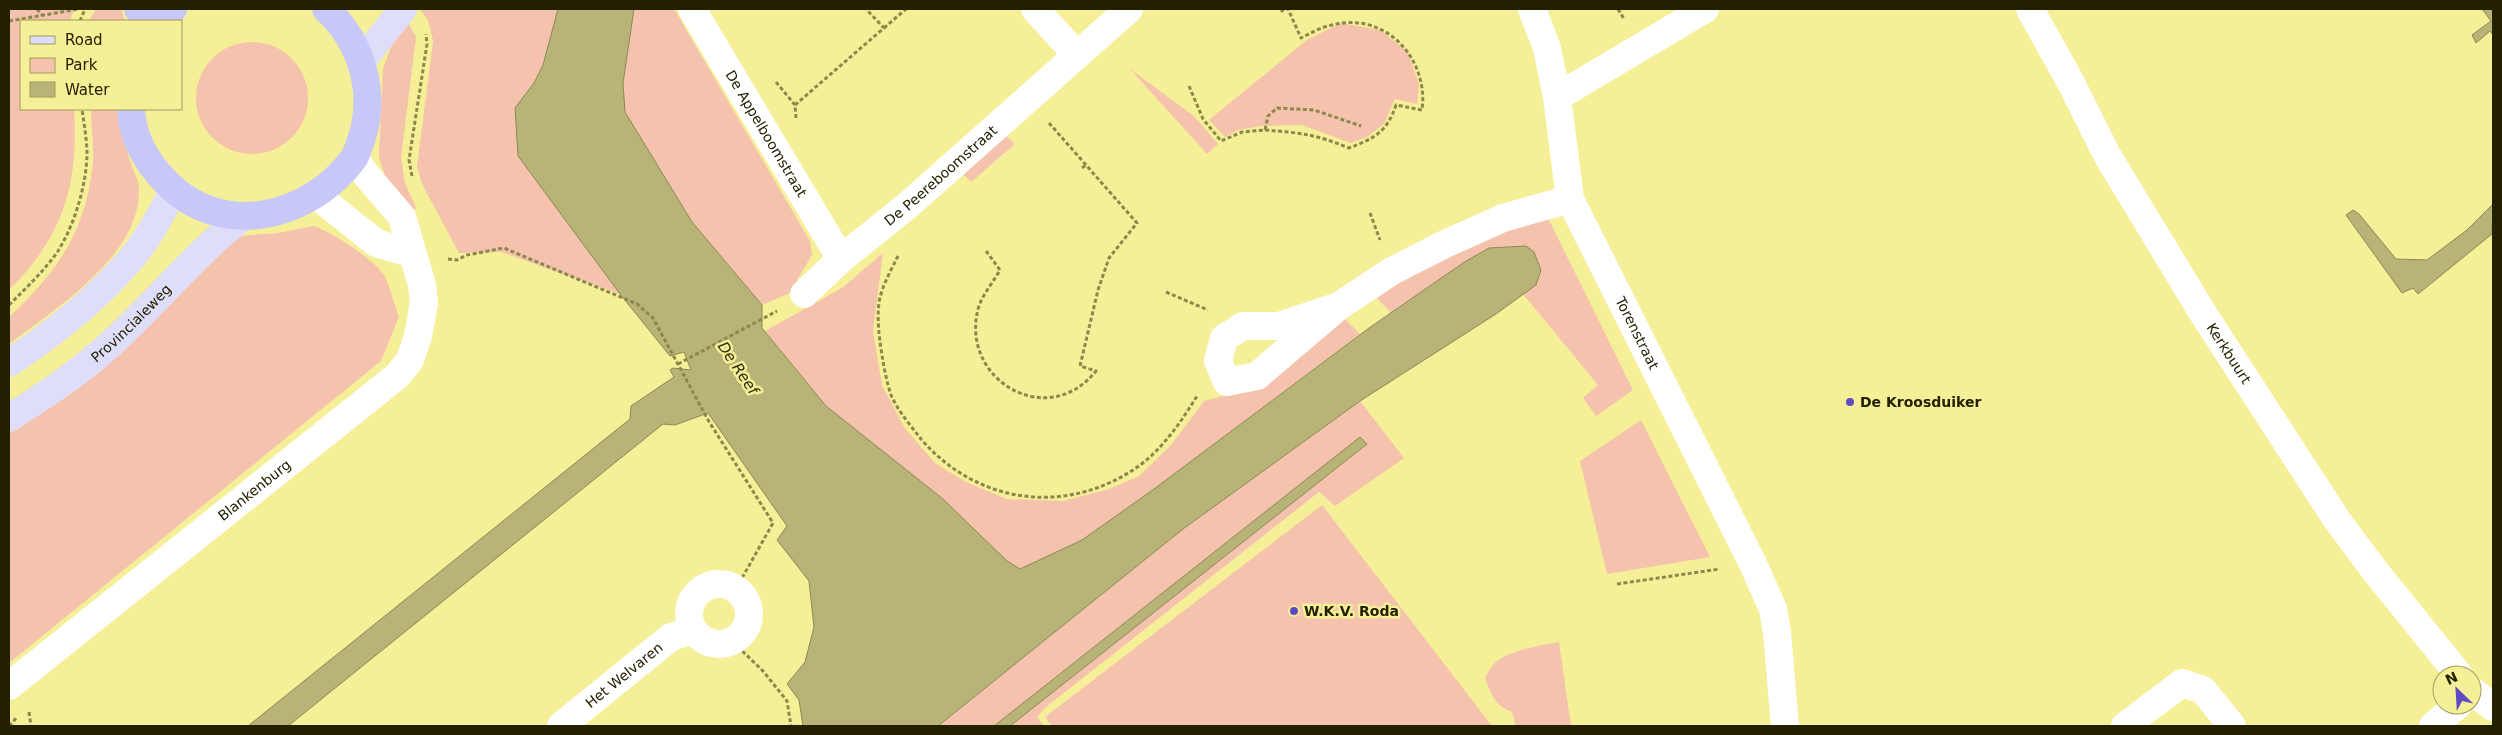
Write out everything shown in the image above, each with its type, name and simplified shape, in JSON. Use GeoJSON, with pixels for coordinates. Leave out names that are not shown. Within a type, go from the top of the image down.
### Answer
{"type":"FeatureCollection","features":[{"type":"Feature","properties":{"kind":"highway"},"geometry":{"type":"LineString","coordinates":[[138,9],[144,20]]}},
{"type":"Feature","properties":{"kind":"highway"},"geometry":{"type":"LineString","coordinates":[[162,20],[173,9]]}},
{"type":"Feature","properties":{"kind":"highway"},"geometry":{"type":"LineString","coordinates":[[131,110],[139,144],[154,170],[174,190],[206,209],[243,217],[269,215],[293,208],[316,195],[355,156],[369,110],[361,62],[346,31],[326,9]]}},
{"type":"Feature","properties":{"kind":"main road"},"geometry":{"type":"LineString","coordinates":[[361,62],[403,9]]}},
{"type":"Feature","properties":{"kind":"main road"},"geometry":{"type":"LineString","coordinates":[[9,363],[75,314],[131,259],[156,224],[174,190]]}},
{"type":"Feature","properties":{"kind":"main road","name":"Provincialeweg"},"geometry":{"type":"LineString","coordinates":[[9,418],[50,392],[106,349],[193,261],[243,217]]}},
{"type":"Feature","properties":{"kind":"street","name":"De Appelboomstraat"},"geometry":{"type":"LineString","coordinates":[[692,9],[841,259]]}},
{"type":"Feature","properties":{"kind":"street"},"geometry":{"type":"LineString","coordinates":[[1035,9],[1076,54]]}},
{"type":"Feature","properties":{"kind":"street","name":"De Peereboomstraat"},"geometry":{"type":"LineString","coordinates":[[804,294],[841,259],[907,206],[1076,54],[1129,9]]}},
{"type":"Feature","properties":{"kind":"street","name":"Torenstraat"},"geometry":{"type":"LineString","coordinates":[[1532,9],[1547,48],[1557,97],[1570,199],[1753,564],[1773,609],[1785,726]]}},
{"type":"Feature","properties":{"kind":"street"},"geometry":{"type":"LineString","coordinates":[[1557,97],[1705,9]]}},
{"type":"Feature","properties":{"kind":"street","name":"Kerkbuurt"},"geometry":{"type":"LineString","coordinates":[[2030,9],[2070,81],[2107,155],[2210,323],[2338,520],[2374,571],[2448,665]]}},
{"type":"Feature","properties":{"kind":"street","name":"Blankenburg"},"geometry":{"type":"LineString","coordinates":[[9,686],[397,376],[410,360],[418,336],[424,303],[422,285],[411,253],[402,217],[362,171],[355,156]]}},
{"type":"Feature","properties":{"kind":"street"},"geometry":{"type":"LineString","coordinates":[[316,195],[376,242],[411,253]]}},
{"type":"Feature","properties":{"kind":"street"},"geometry":{"type":"LineString","coordinates":[[1339,306],[1279,326],[1243,326],[1224,338],[1218,361],[1227,382],[1257,376],[1339,306],[1392,271],[1502,218],[1570,199]]}},
{"type":"Feature","properties":{"kind":"street"},"geometry":{"type":"LineString","coordinates":[[717,582],[737,588],[749,605],[748,626],[733,642],[718,645],[703,641],[693,630],[688,610],[698,591],[717,582]]}},
{"type":"Feature","properties":{"kind":"street","name":"Het Welvaren"},"geometry":{"type":"LineString","coordinates":[[561,726],[672,637],[693,630]]}},
{"type":"Feature","properties":{"kind":"street"},"geometry":{"type":"LineString","coordinates":[[2125,726],[2182,683],[2203,690],[2232,726]]}},
{"type":"Feature","properties":{"kind":"street"},"geometry":{"type":"LineString","coordinates":[[2433,726],[2446,715]]}},
{"type":"Feature","properties":{"kind":"path"},"geometry":{"type":"LineString","coordinates":[[37,9],[42,15]]}},
{"type":"Feature","properties":{"kind":"path"},"geometry":{"type":"LineString","coordinates":[[9,21],[79,9]]}},
{"type":"Feature","properties":{"kind":"path"},"geometry":{"type":"LineString","coordinates":[[866,9],[884,28]]}},
{"type":"Feature","properties":{"kind":"path"},"geometry":{"type":"LineString","coordinates":[[795,105],[906,9]]}},
{"type":"Feature","properties":{"kind":"path"},"geometry":{"type":"LineString","coordinates":[[1189,86],[1203,118],[1221,141],[1242,132],[1265,130],[1298,131],[1320,136],[1349,148],[1381,133],[1389,123],[1396,105],[1422,110],[1423,84],[1418,68],[1412,56],[1391,35],[1376,28],[1347,23],[1333,24],[1301,38],[1286,9],[1281,12]]}},
{"type":"Feature","properties":{"kind":"path"},"geometry":{"type":"LineString","coordinates":[[413,180],[409,160],[427,44],[423,29]]}},
{"type":"Feature","properties":{"kind":"path"},"geometry":{"type":"LineString","coordinates":[[1265,130],[1268,116],[1277,108],[1314,110],[1361,126]]}},
{"type":"Feature","properties":{"kind":"path"},"geometry":{"type":"LineString","coordinates":[[9,305],[44,269],[69,228],[85,171],[87,155],[82,110]]}},
{"type":"Feature","properties":{"kind":"path"},"geometry":{"type":"LineString","coordinates":[[986,251],[1000,270],[979,306],[976,335],[982,358],[994,374],[1010,390],[1024,396],[1045,398],[1067,395],[1086,384],[1096,371],[1080,366],[1098,290],[1109,258],[1137,223],[1048,121],[1041,128]]}},
{"type":"Feature","properties":{"kind":"path"},"geometry":{"type":"LineString","coordinates":[[1082,168],[1086,165]]}},
{"type":"Feature","properties":{"kind":"path"},"geometry":{"type":"LineString","coordinates":[[411,253],[457,260],[467,255],[504,248],[637,304],[653,318],[716,433],[773,523],[737,588]]}},
{"type":"Feature","properties":{"kind":"path"},"geometry":{"type":"LineString","coordinates":[[903,251],[898,257],[880,301],[878,328],[892,396],[910,425],[934,453],[962,476],[1004,493],[1037,498],[1065,496],[1094,489],[1136,468],[1161,446],[1195,399],[1218,361]]}},
{"type":"Feature","properties":{"kind":"path"},"geometry":{"type":"LineString","coordinates":[[1166,292],[1243,326]]}},
{"type":"Feature","properties":{"kind":"path"},"geometry":{"type":"LineString","coordinates":[[678,364],[770,315]]}},
{"type":"Feature","properties":{"kind":"path"},"geometry":{"type":"LineString","coordinates":[[1617,584],[1753,564]]}},
{"type":"Feature","properties":{"kind":"path"},"geometry":{"type":"LineString","coordinates":[[733,642],[763,671],[787,701],[791,726]]}},
{"type":"Feature","properties":{"kind":"green space"},"geometry":{"type":"Polygon","coordinates":[[[9,9],[74,9],[70,20],[20,20],[20,110],[74,110],[74,161],[64,208],[55,229],[43,250],[28,270],[9,290],[9,9]]]}},
{"type":"Feature","properties":{"kind":"green space"},"geometry":{"type":"Polygon","coordinates":[[[96,9],[121,9],[125,20],[90,20],[96,9]]]}},
{"type":"Feature","properties":{"kind":"green space"},"geometry":{"type":"Polygon","coordinates":[[[420,9],[558,9],[543,65],[534,83],[515,108],[518,156],[620,294],[501,252],[459,253],[422,184],[417,167],[433,41],[428,20],[420,9]]]}},
{"type":"Feature","properties":{"kind":"green space"},"geometry":{"type":"Polygon","coordinates":[[[634,9],[674,9],[810,241],[812,255],[797,280],[801,288],[762,305],[692,222],[625,112],[623,83],[634,9]]]}},
{"type":"Feature","properties":{"kind":"green space"},"geometry":{"type":"Polygon","coordinates":[[[1341,23],[1380,30],[1408,52],[1419,84],[1417,104],[1395,99],[1384,124],[1367,137],[1351,143],[1302,125],[1260,126],[1239,130],[1225,137],[1209,120],[1307,40],[1341,23]]]}},
{"type":"Feature","properties":{"kind":"green space"},"geometry":{"type":"Polygon","coordinates":[[[409,24],[416,37],[401,158],[405,183],[416,208],[414,210],[395,192],[385,176],[379,157],[383,69],[392,44],[409,24]]]}},
{"type":"Feature","properties":{"kind":"green space"},"geometry":{"type":"Polygon","coordinates":[[[252,42],[274,46],[292,58],[304,76],[308,98],[304,120],[292,138],[274,150],[252,154],[230,150],[212,138],[200,120],[196,98],[200,76],[212,58],[230,46],[252,42]]]}},
{"type":"Feature","properties":{"kind":"green space"},"geometry":{"type":"Polygon","coordinates":[[[1130,69],[1194,116],[1218,144],[1207,154],[1130,69]]]}},
{"type":"Feature","properties":{"kind":"green space"},"geometry":{"type":"Polygon","coordinates":[[[91,110],[117,110],[119,123],[139,186],[136,213],[126,236],[111,258],[92,278],[71,297],[9,344],[9,317],[53,269],[65,252],[74,234],[88,193],[93,163],[91,110]]]}},
{"type":"Feature","properties":{"kind":"green space"},"geometry":{"type":"Polygon","coordinates":[[[1005,135],[1015,144],[971,182],[962,173],[1005,135]]]}},
{"type":"Feature","properties":{"kind":"green space"},"geometry":{"type":"Polygon","coordinates":[[[1548,218],[1633,390],[1596,416],[1583,398],[1598,385],[1523,294],[1541,270],[1489,248],[1391,313],[1374,295],[1502,230],[1548,218]]]}},
{"type":"Feature","properties":{"kind":"green space"},"geometry":{"type":"Polygon","coordinates":[[[314,226],[353,247],[372,262],[385,277],[399,317],[381,361],[9,663],[9,433],[16,430],[127,346],[191,278],[239,236],[277,233],[314,226]]]}},
{"type":"Feature","properties":{"kind":"green space"},"geometry":{"type":"Polygon","coordinates":[[[883,253],[873,331],[882,385],[904,427],[935,463],[966,482],[1007,499],[1063,501],[1109,489],[1139,476],[1171,445],[1204,401],[1254,388],[1344,318],[1360,334],[1154,489],[1082,540],[1020,569],[1007,561],[943,499],[826,406],[765,331],[842,288],[883,253]]]}},
{"type":"Feature","properties":{"kind":"green space"},"geometry":{"type":"Polygon","coordinates":[[[1360,401],[1404,458],[1335,506],[1319,492],[1046,707],[1037,717],[1044,726],[1010,726],[1367,443],[1360,437],[994,726],[938,726],[1183,529],[1360,401]]]}},
{"type":"Feature","properties":{"kind":"green space"},"geometry":{"type":"Polygon","coordinates":[[[1641,420],[1710,557],[1607,574],[1580,461],[1641,420]]]}},
{"type":"Feature","properties":{"kind":"green space","name":"W.K.V. Roda"},"geometry":{"type":"Polygon","coordinates":[[[1322,505],[1492,726],[1052,726],[1045,717],[1322,505]]]}},
{"type":"Feature","properties":{"kind":"green space"},"geometry":{"type":"Polygon","coordinates":[[[1559,642],[1571,726],[1516,726],[1512,712],[1498,703],[1485,678],[1493,665],[1506,656],[1524,649],[1559,642]]]}},
{"type":"Feature","properties":{"kind":"water","name":"De Reef"},"geometry":{"type":"Polygon","coordinates":[[[558,9],[634,9],[623,83],[625,112],[692,222],[762,305],[762,328],[826,406],[943,499],[1007,561],[1020,569],[1082,540],[1154,489],[1369,328],[1463,263],[1489,248],[1526,246],[1534,252],[1541,270],[1536,285],[1496,314],[1360,401],[1183,529],[938,726],[803,726],[799,700],[787,684],[805,662],[814,627],[809,581],[777,540],[787,526],[708,413],[675,425],[663,424],[288,726],[248,726],[630,419],[631,406],[674,377],[670,370],[673,368],[691,370],[684,352],[670,356],[620,294],[518,156],[515,108],[534,83],[543,65],[558,9]]]}},
{"type":"Feature","properties":{"kind":"water"},"geometry":{"type":"Polygon","coordinates":[[[2482,9],[2493,9],[2493,35],[2490,31],[2476,43],[2472,35],[2491,21],[2482,9]]]}},
{"type":"Feature","properties":{"kind":"water"},"geometry":{"type":"Polygon","coordinates":[[[2493,204],[2492,234],[2418,294],[2413,288],[2402,293],[2346,215],[2353,210],[2359,214],[2396,259],[2427,260],[2467,230],[2493,204]]]}},
{"type":"Feature","properties":{"kind":"water"},"geometry":{"type":"Polygon","coordinates":[[[1360,437],[1367,444],[1010,726],[994,726],[1360,437]]]}},
{"type":"Feature","properties":{"kind":"place","name":"De Kroosduiker"},"geometry":{"type":"Point","coordinates":[1850,402]}},
{"type":"Feature","properties":{"kind":"place","name":"W.K.V. Roda"},"geometry":{"type":"Point","coordinates":[1294,611]}}]}
